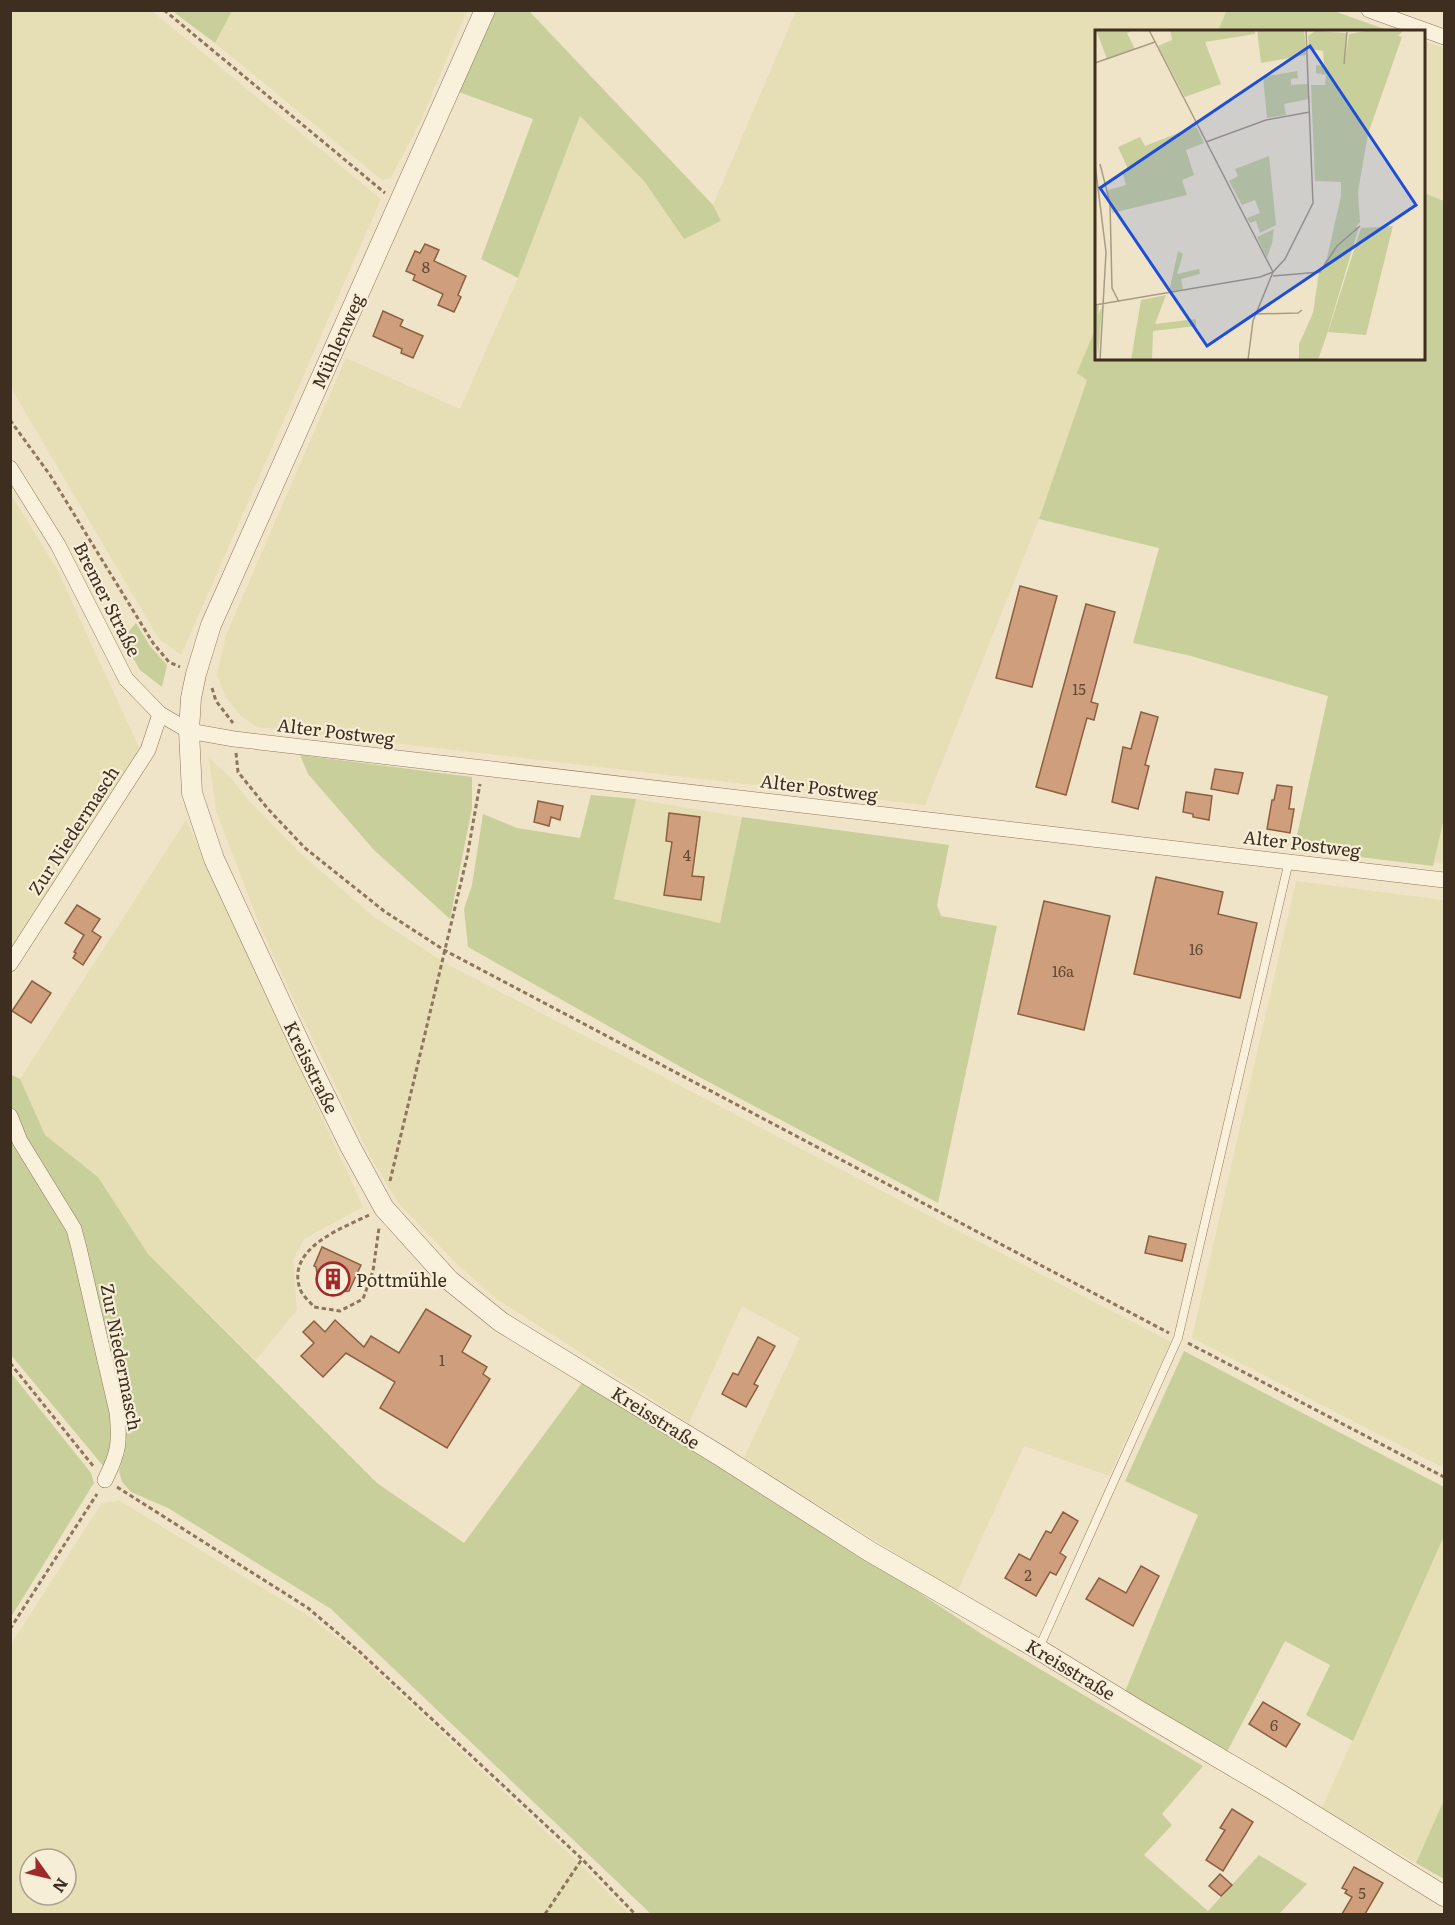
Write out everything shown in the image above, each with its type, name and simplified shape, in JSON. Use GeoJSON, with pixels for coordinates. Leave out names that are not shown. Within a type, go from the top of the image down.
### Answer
{"type":"FeatureCollection","features":[{"type":"Feature","properties":{"kind":"street","name":"Mühlenweg"},"geometry":{"type":"LineString","coordinates":[[196,674],[211,625],[485,10]]}},
{"type":"Feature","properties":{"kind":"street"},"geometry":{"type":"LineString","coordinates":[[1369,10],[1425,30]]}},
{"type":"Feature","properties":{"kind":"street"},"geometry":{"type":"LineString","coordinates":[[1425,30],[1444,37]]}},
{"type":"Feature","properties":{"kind":"street","name":"Bremer Straße"},"geometry":{"type":"LineString","coordinates":[[10,468],[58,545],[126,679],[160,714],[189,731]]}},
{"type":"Feature","properties":{"kind":"street","name":"Kreisstraße"},"geometry":{"type":"LineString","coordinates":[[196,674],[191,698],[189,731],[192,793],[214,859],[312,1068],[350,1146],[384,1208],[449,1280],[501,1322],[722,1457],[869,1551],[1275,1791],[1444,1896]]}},
{"type":"Feature","properties":{"kind":"street","name":"Zur Niedermasch"},"geometry":{"type":"LineString","coordinates":[[10,964],[148,750],[160,714]]}},
{"type":"Feature","properties":{"kind":"street","name":"Alter Postweg"},"geometry":{"type":"LineString","coordinates":[[189,731],[234,739],[1444,879]]}},
{"type":"Feature","properties":{"kind":"street","name":"Zur Niedermasch"},"geometry":{"type":"LineString","coordinates":[[10,1116],[30,1160],[74,1229],[80,1248],[117,1412],[119,1437],[117,1455],[105,1480]]}},
{"type":"Feature","properties":{"kind":"lane"},"geometry":{"type":"LineString","coordinates":[[1038,1649],[1178,1338],[1289,861]]}},
{"type":"Feature","properties":{"kind":"path"},"geometry":{"type":"LineString","coordinates":[[164,10],[398,203]]}},
{"type":"Feature","properties":{"kind":"path"},"geometry":{"type":"LineString","coordinates":[[10,420],[50,475],[153,643],[169,662],[208,677],[216,701],[233,722],[238,772],[268,809],[305,848],[384,911],[444,950],[1444,1477]]}},
{"type":"Feature","properties":{"kind":"path"},"geometry":{"type":"LineString","coordinates":[[384,1208],[310,1247],[298,1267],[300,1290],[314,1307],[340,1311],[363,1299],[373,1271],[377,1237],[384,1208],[444,950],[467,857],[483,767]]}},
{"type":"Feature","properties":{"kind":"path"},"geometry":{"type":"LineString","coordinates":[[10,1364],[105,1480],[308,1608],[361,1653],[582,1859],[635,1914]]}},
{"type":"Feature","properties":{"kind":"path"},"geometry":{"type":"LineString","coordinates":[[10,1629],[105,1480]]}},
{"type":"Feature","properties":{"kind":"path"},"geometry":{"type":"LineString","coordinates":[[545,1914],[582,1859]]}},
{"type":"Feature","properties":{"kind":"shaded area"},"geometry":{"type":"Polygon","coordinates":[[[10,11],[152,11],[381,199],[181,655],[159,639],[11,388],[10,11]]]}},
{"type":"Feature","properties":{"kind":"shaded area"},"geometry":{"type":"Polygon","coordinates":[[[232,11],[467,11],[421,120],[391,178],[382,180],[215,43],[232,11]]]}},
{"type":"Feature","properties":{"kind":"shaded area"},"geometry":{"type":"Polygon","coordinates":[[[796,11],[1227,11],[1218,30],[1095,30],[1095,330],[1078,373],[1087,379],[1039,519],[925,805],[257,727],[241,716],[226,698],[217,675],[226,635],[346,358],[460,409],[518,278],[580,116],[644,181],[684,239],[721,221],[713,205],[796,11]]]}},
{"type":"Feature","properties":{"kind":"shaded area"},"geometry":{"type":"Polygon","coordinates":[[[1425,41],[1444,48],[1444,201],[1425,193],[1425,41]]]}},
{"type":"Feature","properties":{"kind":"shaded area"},"geometry":{"type":"Polygon","coordinates":[[[10,493],[57,569],[140,750],[10,952],[10,493]]]}},
{"type":"Feature","properties":{"kind":"shaded area"},"geometry":{"type":"Polygon","coordinates":[[[209,758],[231,778],[250,802],[301,854],[374,917],[447,964],[1171,1342],[1109,1476],[1024,1446],[957,1592],[744,1458],[800,1338],[742,1306],[689,1423],[497,1299],[459,1266],[399,1204],[371,1158],[260,926],[216,811],[209,758]]]}},
{"type":"Feature","properties":{"kind":"shaded area"},"geometry":{"type":"Polygon","coordinates":[[[636,799],[742,817],[720,923],[614,899],[636,799]]]}},
{"type":"Feature","properties":{"kind":"shaded area"},"geometry":{"type":"Polygon","coordinates":[[[1444,818],[1444,864],[1434,862],[1444,818]]]}},
{"type":"Feature","properties":{"kind":"shaded area"},"geometry":{"type":"Polygon","coordinates":[[[186,820],[363,1207],[304,1239],[293,1260],[297,1310],[256,1360],[148,1254],[98,1177],[45,1136],[20,1079],[186,820]]]}},
{"type":"Feature","properties":{"kind":"shaded area"},"geometry":{"type":"Polygon","coordinates":[[[1296,881],[1444,900],[1444,1468],[1192,1338],[1296,881]]]}},
{"type":"Feature","properties":{"kind":"shaded area"},"geometry":{"type":"Polygon","coordinates":[[[120,1501],[307,1615],[361,1657],[582,1866],[629,1914],[11,1914],[11,1644],[102,1503],[120,1501]]]}},
{"type":"Feature","properties":{"kind":"shaded area"},"geometry":{"type":"Polygon","coordinates":[[[1444,1536],[1444,1800],[1416,1863],[1322,1808],[1444,1536]]]}},
{"type":"Feature","properties":{"kind":"green space"},"geometry":{"type":"Polygon","coordinates":[[[176,10],[232,11],[215,43],[175,13],[176,10]]]}},
{"type":"Feature","properties":{"kind":"green space"},"geometry":{"type":"Polygon","coordinates":[[[1227,10],[1334,11],[1387,30],[1218,30],[1227,10]]]}},
{"type":"Feature","properties":{"kind":"green space"},"geometry":{"type":"Polygon","coordinates":[[[495,11],[529,11],[713,205],[721,221],[684,239],[644,181],[580,116],[518,278],[481,259],[533,119],[456,91],[495,11]]]}},
{"type":"Feature","properties":{"kind":"green space"},"geometry":{"type":"Polygon","coordinates":[[[1425,193],[1444,201],[1444,818],[1433,866],[1294,849],[1328,696],[1191,656],[1133,643],[1159,548],[1039,519],[1087,380],[1077,373],[1095,329],[1095,360],[1425,360],[1425,193]]]}},
{"type":"Feature","properties":{"kind":"green space"},"geometry":{"type":"Polygon","coordinates":[[[136,623],[150,646],[167,665],[162,687],[140,670],[122,639],[136,623]]]}},
{"type":"Feature","properties":{"kind":"green space"},"geometry":{"type":"Polygon","coordinates":[[[300,755],[472,777],[472,808],[450,919],[374,850],[308,774],[300,755]]]}},
{"type":"Feature","properties":{"kind":"green space"},"geometry":{"type":"Polygon","coordinates":[[[591,795],[636,799],[614,899],[720,923],[742,817],[949,845],[937,905],[941,916],[997,926],[938,1203],[688,1071],[468,947],[464,909],[472,885],[483,814],[517,828],[580,838],[591,795]]]}},
{"type":"Feature","properties":{"kind":"green space"},"geometry":{"type":"Polygon","coordinates":[[[10,1074],[20,1079],[45,1135],[98,1177],[148,1254],[377,1483],[464,1543],[582,1383],[899,1579],[983,1635],[1203,1766],[1162,1814],[1172,1825],[1144,1855],[1208,1911],[1259,1855],[1307,1884],[1279,1914],[651,1914],[331,1609],[168,1508],[131,1492],[122,1482],[119,1471],[125,1452],[112,1441],[104,1467],[11,1355],[10,1074]]]}},
{"type":"Feature","properties":{"kind":"green space"},"geometry":{"type":"Polygon","coordinates":[[[1184,1351],[1444,1487],[1444,1536],[1353,1741],[1306,1715],[1330,1665],[1285,1641],[1226,1754],[1124,1694],[1198,1515],[1125,1481],[1184,1351]]]}},
{"type":"Feature","properties":{"kind":"green space"},"geometry":{"type":"Polygon","coordinates":[[[11,1373],[91,1473],[94,1483],[11,1617],[11,1373]]]}},
{"type":"Feature","properties":{"kind":"green space"},"geometry":{"type":"Polygon","coordinates":[[[1444,1800],[1444,1879],[1416,1863],[1444,1800]]]}},
{"type":"Feature","properties":{"kind":"building"},"geometry":{"type":"Polygon","coordinates":[[[425,244],[439,250],[434,261],[466,276],[458,295],[461,297],[454,312],[438,305],[443,294],[413,280],[415,275],[406,271],[415,251],[420,253],[425,244]]]}},
{"type":"Feature","properties":{"kind":"building"},"geometry":{"type":"Polygon","coordinates":[[[383,311],[403,320],[400,326],[423,336],[413,358],[401,353],[402,349],[373,336],[383,311]]]}},
{"type":"Feature","properties":{"kind":"building"},"geometry":{"type":"Polygon","coordinates":[[[1020,586],[1057,596],[1032,687],[996,678],[1020,586]]]}},
{"type":"Feature","properties":{"kind":"building"},"geometry":{"type":"Polygon","coordinates":[[[1086,604],[1115,612],[1091,702],[1098,704],[1094,720],[1087,718],[1066,795],[1036,787],[1086,604]]]}},
{"type":"Feature","properties":{"kind":"building"},"geometry":{"type":"Polygon","coordinates":[[[1141,712],[1158,717],[1145,765],[1149,766],[1138,809],[1112,802],[1123,747],[1131,749],[1141,712]]]}},
{"type":"Feature","properties":{"kind":"building"},"geometry":{"type":"Polygon","coordinates":[[[1215,769],[1243,773],[1238,794],[1211,789],[1215,769]]]}},
{"type":"Feature","properties":{"kind":"building"},"geometry":{"type":"Polygon","coordinates":[[[1277,785],[1292,787],[1289,809],[1294,809],[1290,833],[1267,829],[1277,785]]]}},
{"type":"Feature","properties":{"kind":"building"},"geometry":{"type":"Polygon","coordinates":[[[1186,792],[1212,796],[1209,820],[1193,817],[1193,814],[1183,812],[1186,792]]]}},
{"type":"Feature","properties":{"kind":"building"},"geometry":{"type":"Polygon","coordinates":[[[538,801],[563,806],[560,820],[551,817],[549,826],[534,822],[538,801]]]}},
{"type":"Feature","properties":{"kind":"building"},"geometry":{"type":"Polygon","coordinates":[[[669,813],[700,817],[692,876],[704,877],[701,900],[664,895],[672,842],[666,841],[669,813]]]}},
{"type":"Feature","properties":{"kind":"building"},"geometry":{"type":"Polygon","coordinates":[[[1156,877],[1223,892],[1218,914],[1257,923],[1240,998],[1134,974],[1156,877]]]}},
{"type":"Feature","properties":{"kind":"building"},"geometry":{"type":"Polygon","coordinates":[[[1044,901],[1110,916],[1084,1030],[1018,1014],[1044,901]]]}},
{"type":"Feature","properties":{"kind":"building"},"geometry":{"type":"Polygon","coordinates":[[[77,905],[100,919],[92,931],[101,937],[83,965],[73,958],[84,935],[65,923],[77,905]]]}},
{"type":"Feature","properties":{"kind":"building"},"geometry":{"type":"Polygon","coordinates":[[[32,981],[51,993],[31,1023],[12,1011],[32,981]]]}},
{"type":"Feature","properties":{"kind":"building"},"geometry":{"type":"Polygon","coordinates":[[[1149,1236],[1186,1244],[1182,1261],[1145,1253],[1149,1236]]]}},
{"type":"Feature","properties":{"kind":"building"},"geometry":{"type":"Polygon","coordinates":[[[322,1247],[361,1265],[349,1291],[338,1292],[319,1283],[314,1266],[322,1247]]]}},
{"type":"Feature","properties":{"kind":"building"},"geometry":{"type":"Polygon","coordinates":[[[426,1309],[471,1336],[462,1352],[487,1367],[483,1374],[490,1379],[447,1448],[380,1408],[395,1382],[346,1353],[323,1377],[301,1356],[314,1343],[303,1332],[314,1321],[325,1332],[335,1320],[364,1347],[371,1336],[399,1353],[426,1309]]]}},
{"type":"Feature","properties":{"kind":"building"},"geometry":{"type":"Polygon","coordinates":[[[758,1337],[775,1346],[754,1384],[758,1386],[746,1407],[722,1394],[733,1373],[738,1375],[758,1337]]]}},
{"type":"Feature","properties":{"kind":"building"},"geometry":{"type":"Polygon","coordinates":[[[1063,1512],[1078,1521],[1060,1553],[1066,1557],[1056,1575],[1050,1572],[1036,1596],[1005,1578],[1019,1554],[1030,1560],[1046,1531],[1051,1533],[1063,1512]]]}},
{"type":"Feature","properties":{"kind":"building"},"geometry":{"type":"Polygon","coordinates":[[[1141,1566],[1159,1576],[1133,1626],[1086,1599],[1099,1578],[1126,1593],[1141,1566]]]}},
{"type":"Feature","properties":{"kind":"building"},"geometry":{"type":"Polygon","coordinates":[[[1263,1702],[1300,1724],[1286,1747],[1249,1724],[1263,1702]]]}},
{"type":"Feature","properties":{"kind":"building"},"geometry":{"type":"Polygon","coordinates":[[[1232,1809],[1253,1822],[1223,1871],[1206,1860],[1225,1830],[1220,1828],[1232,1809]]]}},
{"type":"Feature","properties":{"kind":"building"},"geometry":{"type":"Polygon","coordinates":[[[1354,1867],[1383,1883],[1365,1914],[1342,1914],[1352,1897],[1345,1893],[1347,1890],[1342,1888],[1354,1867]]]}},
{"type":"Feature","properties":{"kind":"building"},"geometry":{"type":"Polygon","coordinates":[[[1220,1874],[1232,1885],[1221,1896],[1209,1886],[1220,1874]]]}},
{"type":"Feature","properties":{"kind":"place","name":"Pottmühle"},"geometry":{"type":"Point","coordinates":[333,1279]}}]}
